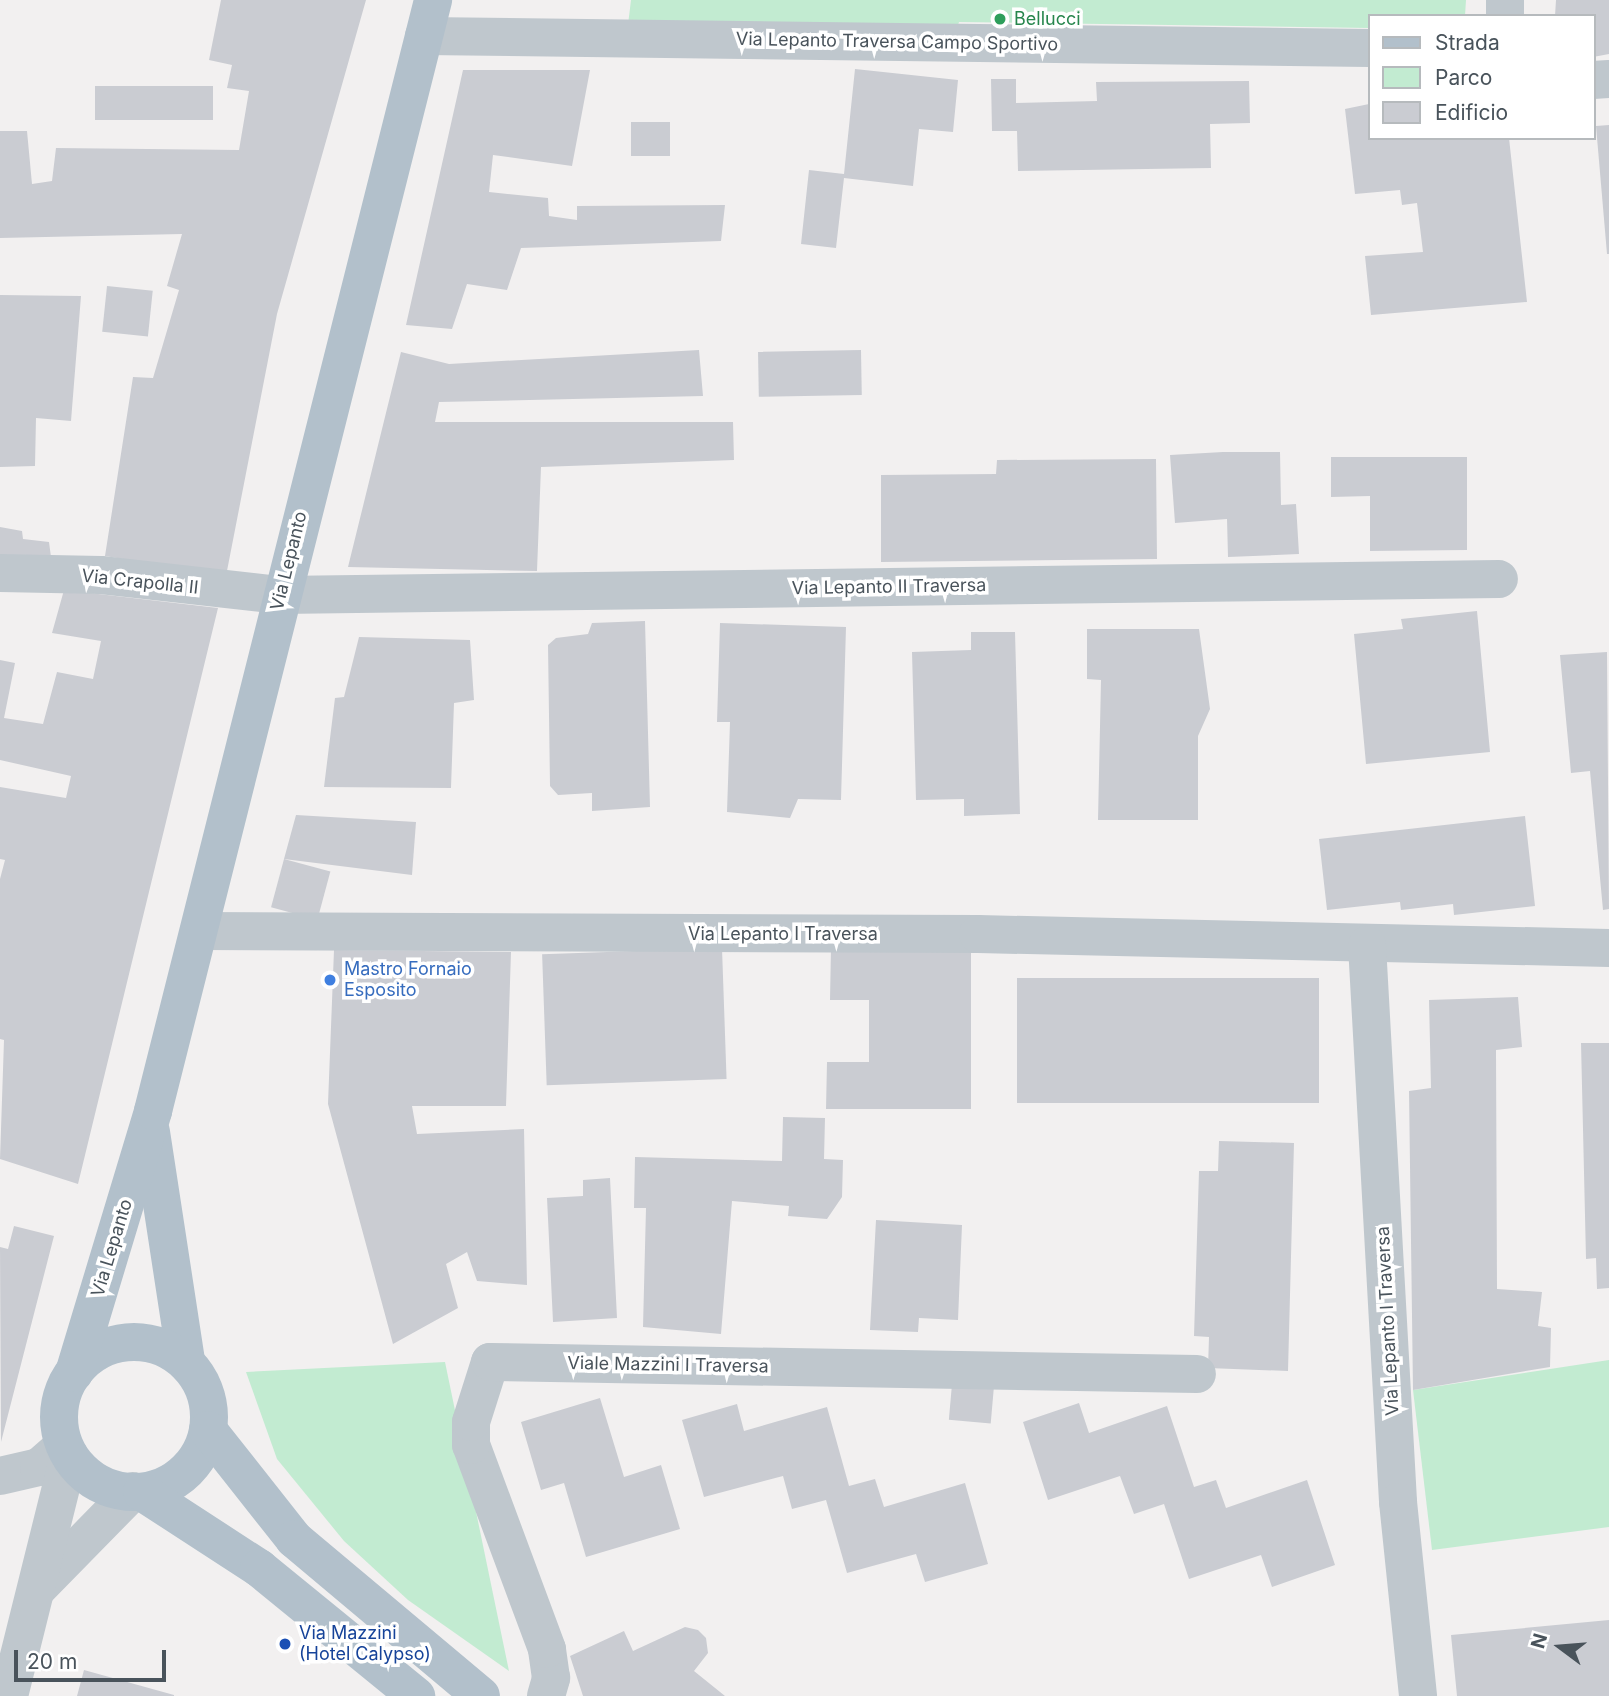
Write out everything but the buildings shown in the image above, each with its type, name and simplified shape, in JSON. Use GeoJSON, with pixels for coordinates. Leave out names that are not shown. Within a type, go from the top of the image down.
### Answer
{"type":"FeatureCollection","features":[{"type":"Feature","properties":{"kind":"main road","name":"Via Lepanto"},"geometry":{"type":"LineString","coordinates":[[74,1373],[150,1123],[280,595],[428,18]]}},
{"type":"Feature","properties":{"kind":"main road","name":"Via Lepanto"},"geometry":{"type":"LineString","coordinates":[[150,1123],[186,1362]]}},
{"type":"Feature","properties":{"kind":"main road"},"geometry":{"type":"LineString","coordinates":[[138,1492],[165,1485],[186,1472],[200,1453],[208,1430],[208,1405],[201,1383],[186,1362],[164,1348],[141,1342],[115,1345],[92,1355],[74,1373],[62,1395],[59,1420],[67,1450],[96,1482],[138,1492],[260,1568],[416,1696]]}},
{"type":"Feature","properties":{"kind":"main road"},"geometry":{"type":"LineString","coordinates":[[208,1430],[294,1539],[481,1696]]}},
{"type":"Feature","properties":{"kind":"street","name":"Via Lepanto Traversa Campo Sportivo"},"geometry":{"type":"LineString","coordinates":[[428,18],[1368,48]]}},
{"type":"Feature","properties":{"kind":"street","name":"Via Crapolla II"},"geometry":{"type":"LineString","coordinates":[[0,573],[101,575],[280,595]]}},
{"type":"Feature","properties":{"kind":"street","name":"Via Lepanto II Traversa"},"geometry":{"type":"LineString","coordinates":[[280,595],[1499,579]]}},
{"type":"Feature","properties":{"kind":"street","name":"Via Lepanto I Traversa"},"geometry":{"type":"LineString","coordinates":[[199,931],[978,934],[1367,945],[1609,948]]}},
{"type":"Feature","properties":{"kind":"street","name":"Via Lepanto I Traversa"},"geometry":{"type":"LineString","coordinates":[[1367,945],[1398,1502],[1419,1696]]}},
{"type":"Feature","properties":{"kind":"street","name":"Viale Mazzini I Traversa"},"geometry":{"type":"LineString","coordinates":[[545,1696],[551,1678],[548,1649],[471,1445],[471,1422],[490,1363],[1197,1374]]}},
{"type":"Feature","properties":{"kind":"street"},"geometry":{"type":"LineString","coordinates":[[0,1475],[39,1466],[67,1450]]}},
{"type":"Feature","properties":{"kind":"street"},"geometry":{"type":"LineString","coordinates":[[9,1696],[67,1450]]}},
{"type":"Feature","properties":{"kind":"street"},"geometry":{"type":"LineString","coordinates":[[33,1593],[138,1492]]}},
{"type":"Feature","properties":{"kind":"green space","name":"Bellucci"},"geometry":{"type":"Polygon","coordinates":[[[631,0],[1466,0],[1465,14],[1368,14],[1368,28],[959,22],[955,35],[627,33],[631,0]]]}},
{"type":"Feature","properties":{"kind":"green space"},"geometry":{"type":"Polygon","coordinates":[[[1609,1360],[1609,1527],[1432,1550],[1413,1390],[1609,1360]]]}},
{"type":"Feature","properties":{"kind":"green space"},"geometry":{"type":"Polygon","coordinates":[[[445,1362],[509,1671],[408,1600],[344,1541],[277,1459],[246,1372],[445,1362]]]}},
{"type":"Feature","properties":{"kind":"place","name":"Bellucci"},"geometry":{"type":"Point","coordinates":[1000,19]}},
{"type":"Feature","properties":{"kind":"place","name":"Mastro Fornaio Esposito"},"geometry":{"type":"Point","coordinates":[330,980]}},
{"type":"Feature","properties":{"kind":"place","name":"Via Mazzini (Hotel Calypso)"},"geometry":{"type":"Point","coordinates":[285,1644]}}]}
